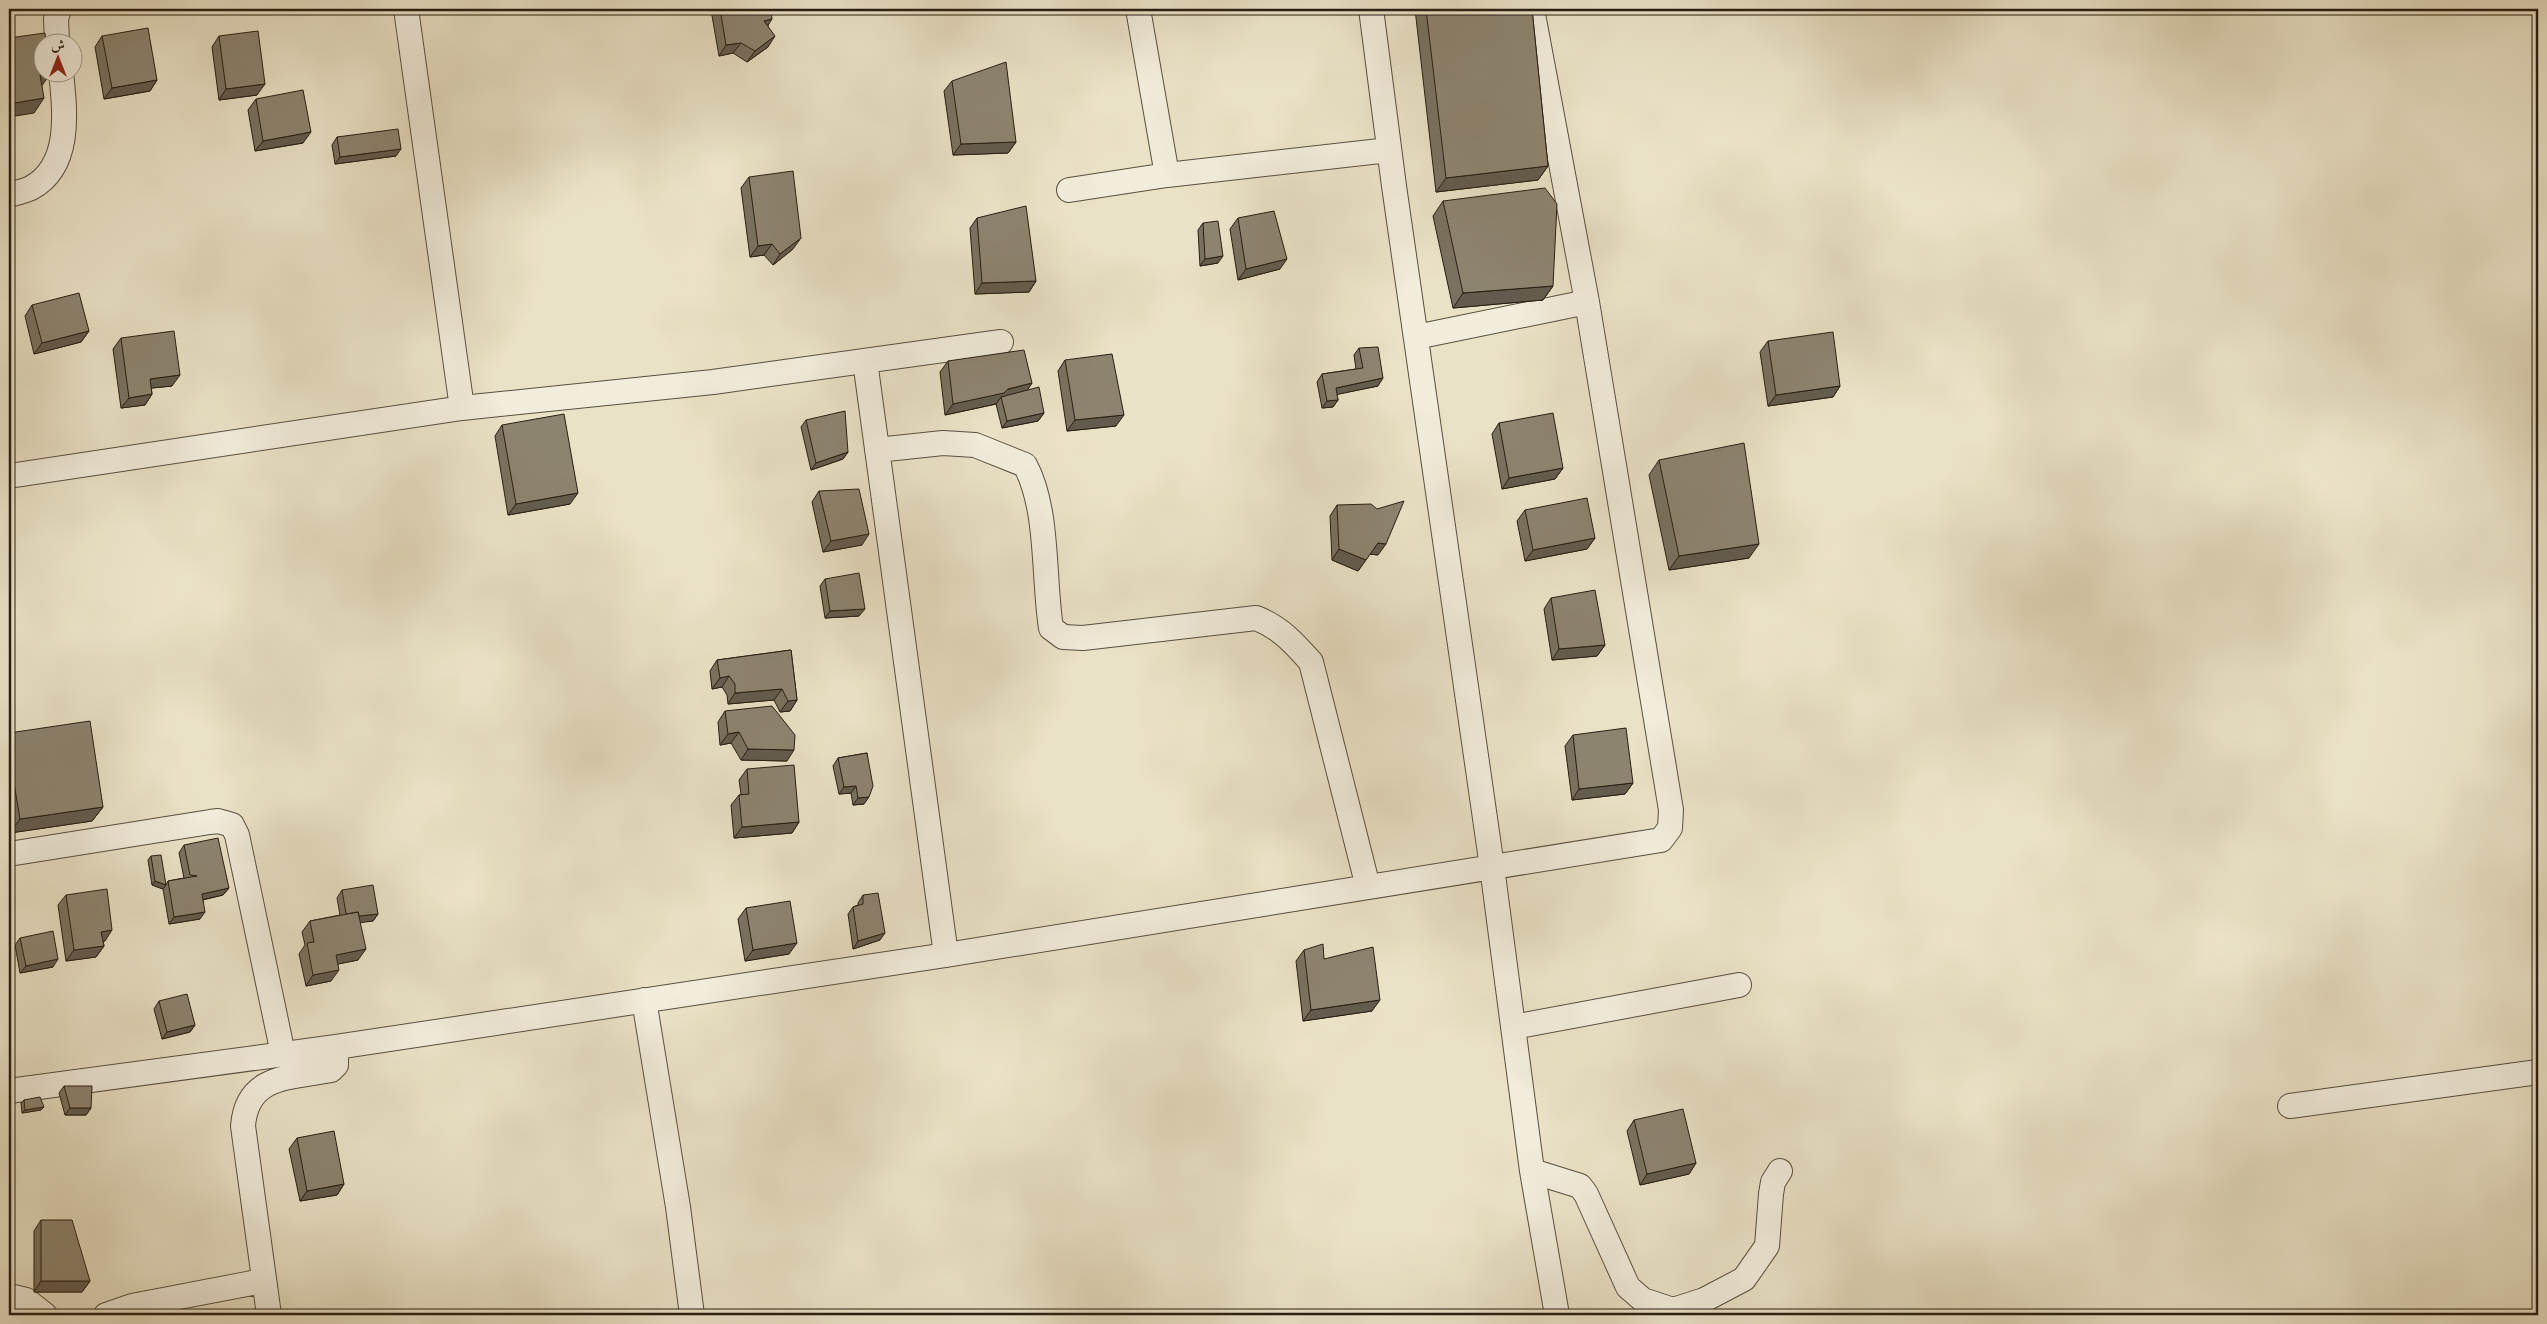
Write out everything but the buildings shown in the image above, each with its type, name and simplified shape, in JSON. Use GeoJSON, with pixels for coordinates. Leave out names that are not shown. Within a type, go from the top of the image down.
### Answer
{"type":"FeatureCollection","features":[{"type":"Feature","properties":{"kind":"street"},"geometry":{"type":"LineString","coordinates":[[57,32],[56,19],[59,9]]}},
{"type":"Feature","properties":{"kind":"street"},"geometry":{"type":"LineString","coordinates":[[406,9],[462,408]]}},
{"type":"Feature","properties":{"kind":"street"},"geometry":{"type":"LineString","coordinates":[[1138,9],[1167,175]]}},
{"type":"Feature","properties":{"kind":"street"},"geometry":{"type":"LineString","coordinates":[[1372,9],[1416,337],[1492,866],[1532,1171],[1557,1315]]}},
{"type":"Feature","properties":{"kind":"street"},"geometry":{"type":"LineString","coordinates":[[9,1091],[283,1054],[946,955],[1660,840],[1670,828],[1671,810],[1587,302],[1532,9]]}},
{"type":"Feature","properties":{"kind":"street"},"geometry":{"type":"LineString","coordinates":[[9,195],[32,187],[54,166],[65,131],[62,82]]}},
{"type":"Feature","properties":{"kind":"street"},"geometry":{"type":"LineString","coordinates":[[1070,190],[1167,175],[1390,150]]}},
{"type":"Feature","properties":{"kind":"street"},"geometry":{"type":"LineString","coordinates":[[1416,337],[1587,302]]}},
{"type":"Feature","properties":{"kind":"street"},"geometry":{"type":"LineString","coordinates":[[9,476],[462,408],[713,382],[1001,342]]}},
{"type":"Feature","properties":{"kind":"street"},"geometry":{"type":"LineString","coordinates":[[865,361],[946,955]]}},
{"type":"Feature","properties":{"kind":"street"},"geometry":{"type":"LineString","coordinates":[[877,450],[943,443],[975,445],[1025,465],[1034,481],[1039,508],[1051,628],[1063,637],[1083,638],[1256,618],[1272,624],[1294,642],[1311,662],[1368,886]]}},
{"type":"Feature","properties":{"kind":"street"},"geometry":{"type":"LineString","coordinates":[[9,854],[210,822],[218,821],[232,826],[237,835],[283,1054]]}},
{"type":"Feature","properties":{"kind":"street"},"geometry":{"type":"LineString","coordinates":[[1513,1027],[1740,985]]}},
{"type":"Feature","properties":{"kind":"street"},"geometry":{"type":"LineString","coordinates":[[644,1000],[678,1206],[692,1315]]}},
{"type":"Feature","properties":{"kind":"street"},"geometry":{"type":"LineString","coordinates":[[269,1315],[243,1126],[244,1112],[252,1094],[277,1079],[331,1070],[336,1065],[336,1046]]}},
{"type":"Feature","properties":{"kind":"street"},"geometry":{"type":"LineString","coordinates":[[2290,1106],[2538,1072]]}},
{"type":"Feature","properties":{"kind":"street"},"geometry":{"type":"LineString","coordinates":[[1532,1171],[1580,1186],[1586,1194],[1628,1287],[1643,1300],[1673,1310],[1704,1300],[1744,1279],[1767,1246],[1773,1182],[1780,1171]]}},
{"type":"Feature","properties":{"kind":"street"},"geometry":{"type":"LineString","coordinates":[[106,1315],[132,1306],[263,1281]]}},
{"type":"Feature","properties":{"kind":"street"},"geometry":{"type":"LineString","coordinates":[[9,1296],[26,1300],[45,1315]]}}]}
